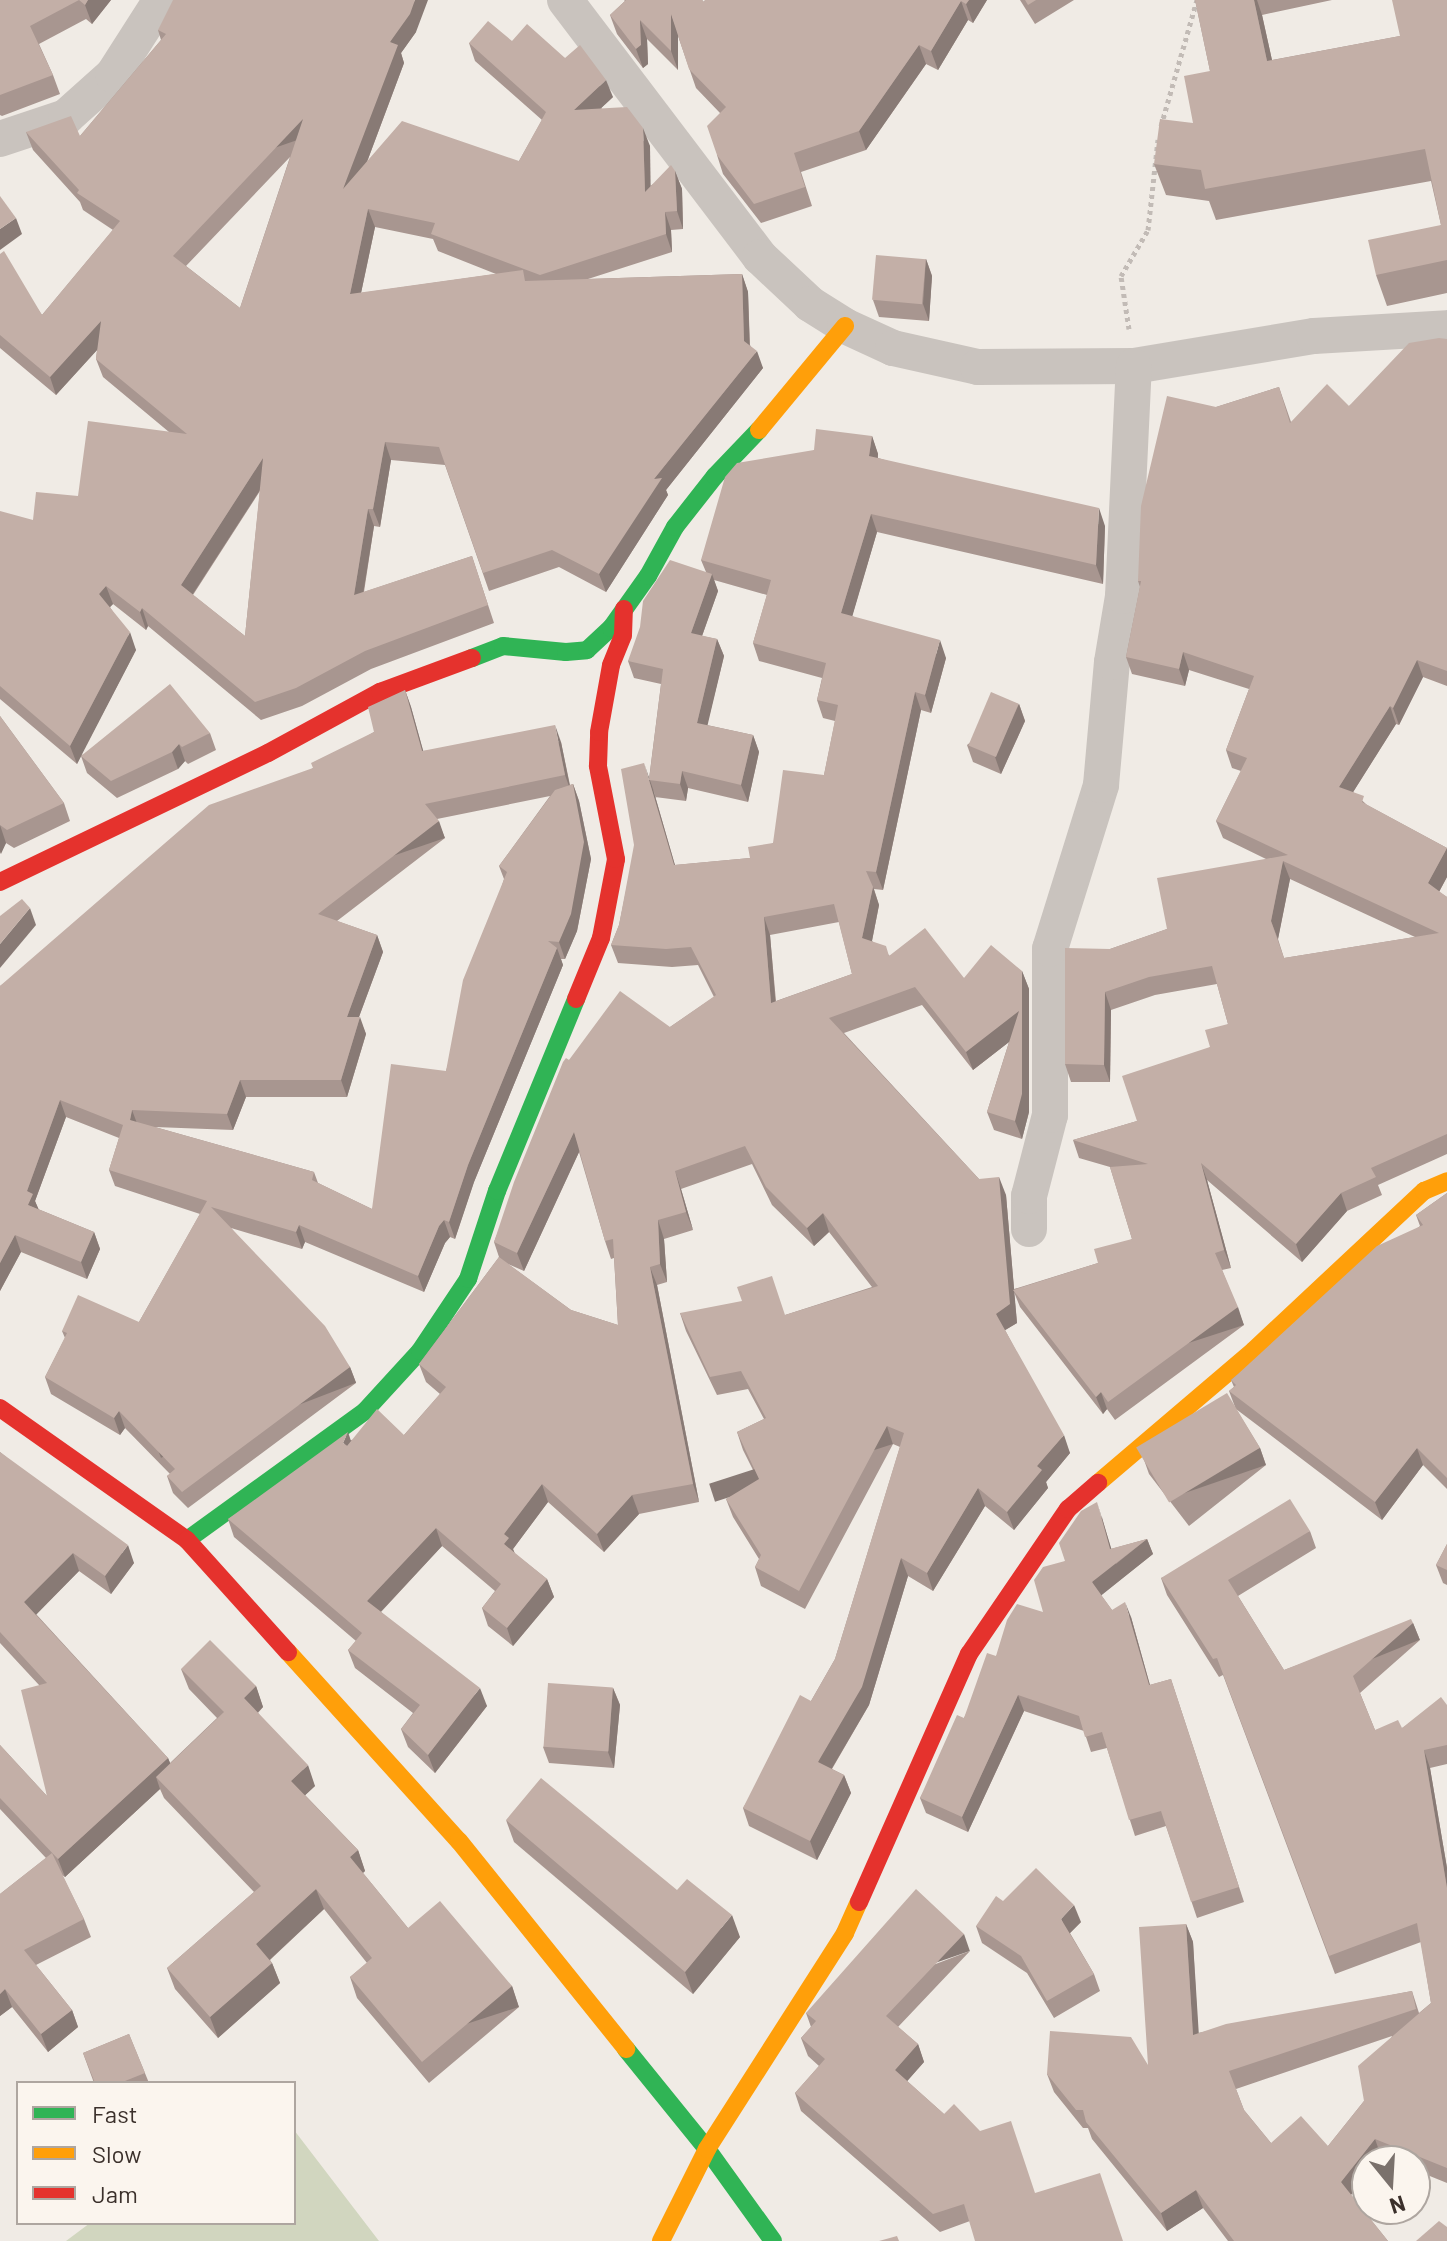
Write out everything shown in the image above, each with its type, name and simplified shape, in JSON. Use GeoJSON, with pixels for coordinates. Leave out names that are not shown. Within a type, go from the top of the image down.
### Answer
{"type":"FeatureCollection","features":[{"type":"Feature","properties":{"kind":"street"},"geometry":{"type":"LineString","coordinates":[[0,139],[66,117],[113,75],[161,0]]}},
{"type":"Feature","properties":{"kind":"street"},"geometry":{"type":"LineString","coordinates":[[565,0],[760,257],[810,304],[845,326],[893,348],[978,367],[1134,366],[1314,336],[1447,328]]}},
{"type":"Feature","properties":{"kind":"street"},"geometry":{"type":"LineString","coordinates":[[0,882],[268,753],[380,692],[503,646],[566,652],[587,650],[624,609],[648,576],[675,527],[845,326]]}},
{"type":"Feature","properties":{"kind":"street"},"geometry":{"type":"LineString","coordinates":[[1029,1229],[1029,1196],[1050,1115],[1050,949],[1101,785],[1112,662],[1123,596],[1134,366]]}},
{"type":"Feature","properties":{"kind":"street"},"geometry":{"type":"LineString","coordinates":[[187,1540],[365,1411],[420,1351],[468,1279],[508,1163],[601,938],[616,859],[598,766],[599,732],[611,665],[623,635],[624,609]]}},
{"type":"Feature","properties":{"kind":"street"},"geometry":{"type":"LineString","coordinates":[[661,2241],[707,2149],[845,1933],[969,1654],[1068,1509],[1254,1350],[1424,1191],[1447,1181]]}},
{"type":"Feature","properties":{"kind":"street"},"geometry":{"type":"LineString","coordinates":[[0,1408],[187,1540],[459,1841],[707,2149],[773,2241]]}},
{"type":"Feature","properties":{"kind":"path"},"geometry":{"type":"LineString","coordinates":[[1134,366],[1121,276],[1148,230],[1154,154],[1197,0]]}},
{"type":"Feature","properties":{"kind":"green space"},"geometry":{"type":"Polygon","coordinates":[[[296,2133],[379,2241],[66,2241],[87,2225],[296,2225],[296,2133]]]}},
{"type":"Feature","properties":{"kind":"building"},"geometry":{"type":"Polygon","coordinates":[[[0,0],[79,0],[30,26],[53,75],[0,95],[0,0]]]}},
{"type":"Feature","properties":{"kind":"building"},"geometry":{"type":"Polygon","coordinates":[[[173,0],[415,0],[410,14],[390,42],[398,45],[343,189],[402,121],[519,161],[546,112],[469,43],[488,21],[512,41],[527,24],[565,58],[580,45],[606,80],[574,110],[627,107],[643,128],[645,192],[671,165],[675,171],[677,211],[665,212],[666,234],[540,275],[431,234],[435,223],[368,209],[350,294],[523,270],[525,281],[742,274],[744,341],[757,351],[654,479],[662,478],[599,574],[552,550],[483,573],[439,447],[385,442],[373,509],[368,509],[354,595],[472,556],[488,605],[365,651],[296,688],[255,702],[142,608],[140,612],[106,586],[99,594],[130,632],[70,746],[0,686],[0,511],[33,520],[36,492],[78,496],[88,421],[187,434],[96,359],[101,321],[50,377],[0,335],[0,254],[4,251],[42,315],[120,221],[77,193],[79,190],[26,132],[71,116],[80,136],[166,34],[158,30],[173,0]],[[303,119],[173,256],[240,308],[303,119]],[[263,458],[181,585],[245,636],[263,458]]]}},
{"type":"Feature","properties":{"kind":"building"},"geometry":{"type":"Polygon","coordinates":[[[626,0],[969,0],[966,4],[961,1],[931,51],[919,45],[859,131],[794,153],[805,187],[754,204],[717,155],[707,126],[726,107],[689,69],[671,14],[671,51],[640,20],[641,45],[636,49],[610,15],[626,0]]]}},
{"type":"Feature","properties":{"kind":"building"},"geometry":{"type":"Polygon","coordinates":[[[1195,0],[1254,0],[1267,61],[1400,36],[1392,0],[1447,0],[1447,260],[1376,275],[1368,240],[1441,225],[1425,149],[1205,189],[1201,170],[1154,164],[1160,119],[1193,123],[1184,76],[1210,71],[1195,0]]]}},
{"type":"Feature","properties":{"kind":"building"},"geometry":{"type":"Polygon","coordinates":[[[0,196],[16,218],[0,229],[0,196]]]}},
{"type":"Feature","properties":{"kind":"building"},"geometry":{"type":"Polygon","coordinates":[[[876,255],[926,259],[922,304],[872,300],[876,255]]]}},
{"type":"Feature","properties":{"kind":"building"},"geometry":{"type":"Polygon","coordinates":[[[1447,339],[1447,671],[1417,660],[1393,708],[1390,706],[1339,787],[1364,796],[1362,802],[1447,848],[1428,883],[1447,897],[1447,1134],[1371,1168],[1376,1177],[1341,1193],[1296,1244],[1201,1163],[1224,1250],[1215,1253],[1238,1307],[1108,1402],[1101,1392],[1096,1397],[1013,1290],[1098,1263],[1094,1249],[1132,1239],[1110,1167],[1148,1164],[1073,1140],[1137,1121],[1122,1076],[1210,1047],[1205,1030],[1228,1024],[1212,966],[1149,977],[1105,992],[1104,1065],[1065,1064],[1065,948],[1110,949],[1167,929],[1157,878],[1288,855],[1216,821],[1247,758],[1226,750],[1254,676],[1183,652],[1179,669],[1126,657],[1141,581],[1138,581],[1141,506],[1167,396],[1216,407],[1279,387],[1290,423],[1327,384],[1349,406],[1409,343],[1447,339]],[[1283,861],[1271,921],[1284,958],[1439,933],[1283,861]]]}},
{"type":"Feature","properties":{"kind":"building"},"geometry":{"type":"Polygon","coordinates":[[[816,429],[872,436],[869,456],[1099,508],[1096,565],[871,514],[841,613],[940,640],[925,695],[915,692],[876,872],[866,871],[873,887],[862,938],[886,946],[889,956],[925,928],[964,978],[991,945],[1022,971],[1022,1094],[1015,1121],[987,1112],[1019,1011],[966,1052],[915,987],[829,1018],[979,1179],[999,1177],[1010,1304],[996,1314],[1064,1435],[1037,1466],[1042,1470],[1007,1512],[978,1488],[927,1573],[901,1558],[862,1687],[818,1762],[844,1775],[810,1841],[743,1808],[800,1695],[811,1701],[835,1659],[904,1433],[887,1426],[799,1591],[755,1567],[761,1555],[726,1499],[759,1479],[737,1432],[766,1418],[741,1371],[710,1377],[680,1313],[742,1301],[737,1287],[772,1276],[785,1315],[878,1286],[823,1213],[807,1228],[766,1187],[745,1146],[675,1171],[686,1212],[658,1220],[660,1264],[650,1267],[693,1484],[632,1495],[597,1534],[542,1484],[504,1534],[509,1538],[504,1544],[547,1579],[507,1628],[482,1608],[501,1584],[436,1528],[367,1601],[480,1688],[428,1755],[401,1729],[420,1705],[348,1650],[362,1633],[228,1519],[348,1432],[343,1443],[347,1446],[377,1409],[404,1435],[446,1387],[419,1364],[499,1257],[571,1310],[618,1325],[613,1239],[605,1241],[574,1132],[517,1253],[494,1242],[514,1182],[563,1062],[566,1058],[569,1060],[620,991],[670,1027],[716,995],[691,947],[666,949],[611,945],[619,925],[634,845],[621,769],[644,763],[674,865],[750,858],[748,847],[773,843],[783,770],[824,775],[838,705],[817,700],[826,663],[753,643],[771,580],[701,560],[725,477],[737,463],[814,450],[816,429]],[[834,904],[764,917],[771,1003],[852,974],[834,904]]]}},
{"type":"Feature","properties":{"kind":"building"},"geometry":{"type":"Polygon","coordinates":[[[670,560],[712,574],[691,633],[717,639],[697,723],[753,735],[741,785],[682,771],[680,784],[649,780],[663,669],[628,661],[640,627],[643,601],[670,560]]]}},
{"type":"Feature","properties":{"kind":"building"},"geometry":{"type":"Polygon","coordinates":[[[170,684],[210,733],[182,747],[179,744],[172,752],[111,781],[81,756],[170,684]]]}},
{"type":"Feature","properties":{"kind":"building"},"geometry":{"type":"Polygon","coordinates":[[[405,690],[422,751],[555,725],[565,775],[425,804],[439,821],[318,914],[377,935],[347,1017],[360,1017],[341,1080],[240,1080],[227,1114],[132,1110],[130,1120],[314,1172],[312,1180],[372,1209],[391,1064],[446,1071],[463,980],[507,872],[499,866],[555,790],[573,784],[584,842],[571,914],[559,942],[548,941],[557,948],[468,1165],[449,1222],[444,1220],[439,1226],[418,1276],[299,1225],[296,1232],[211,1207],[325,1326],[350,1367],[182,1492],[167,1476],[175,1469],[119,1411],[114,1418],[45,1377],[67,1333],[62,1331],[78,1295],[139,1322],[207,1201],[109,1170],[123,1125],[60,1100],[27,1191],[33,1194],[28,1205],[94,1232],[81,1262],[15,1235],[0,1263],[0,986],[209,805],[313,768],[311,763],[374,732],[368,707],[405,690]]]}},
{"type":"Feature","properties":{"kind":"building"},"geometry":{"type":"Polygon","coordinates":[[[991,692],[1019,704],[996,757],[968,745],[991,692]]]}},
{"type":"Feature","properties":{"kind":"building"},"geometry":{"type":"Polygon","coordinates":[[[0,716],[64,803],[7,830],[0,825],[0,716]]]}},
{"type":"Feature","properties":{"kind":"building"},"geometry":{"type":"Polygon","coordinates":[[[22,899],[30,908],[0,944],[0,916],[22,899]]]}},
{"type":"Feature","properties":{"kind":"building"},"geometry":{"type":"Polygon","coordinates":[[[1447,1193],[1447,1478],[1417,1448],[1375,1502],[1229,1391],[1236,1385],[1231,1380],[1377,1246],[1423,1225],[1416,1215],[1447,1193]]]}},
{"type":"Feature","properties":{"kind":"building"},"geometry":{"type":"Polygon","coordinates":[[[1227,1393],[1260,1448],[1169,1502],[1136,1448],[1227,1393]]]}},
{"type":"Feature","properties":{"kind":"building"},"geometry":{"type":"Polygon","coordinates":[[[0,1452],[128,1545],[105,1576],[73,1553],[24,1602],[168,1758],[58,1859],[0,1798],[0,1745],[47,1796],[21,1690],[47,1683],[0,1632],[0,1452]]]}},
{"type":"Feature","properties":{"kind":"building"},"geometry":{"type":"Polygon","coordinates":[[[1290,1499],[1310,1531],[1228,1580],[1284,1670],[1411,1619],[1413,1623],[1353,1676],[1375,1730],[1398,1720],[1402,1728],[1441,1697],[1447,1705],[1447,1745],[1424,1750],[1447,1888],[1447,2168],[1431,2162],[1431,2145],[1390,2145],[1375,2139],[1370,2145],[1351,2145],[1351,2169],[1341,2182],[1351,2195],[1351,2225],[1375,2225],[1388,2241],[1234,2241],[1196,2190],[1161,2213],[1086,2122],[1083,2110],[1076,2110],[1047,2074],[1050,2031],[1131,2037],[1148,2065],[1139,1927],[1186,1924],[1193,2035],[1226,2024],[1412,1991],[1416,2009],[1229,2071],[1244,2110],[1271,2143],[1301,2116],[1328,2146],[1364,2101],[1358,2066],[1431,2003],[1417,1923],[1329,1956],[1217,1658],[1213,1659],[1161,1578],[1290,1499]]]}},
{"type":"Feature","properties":{"kind":"building"},"geometry":{"type":"Polygon","coordinates":[[[1097,1502],[1110,1549],[1147,1539],[1092,1582],[1112,1610],[1125,1602],[1149,1685],[1171,1679],[1239,1887],[1191,1902],[1161,1811],[1129,1820],[1102,1732],[1085,1737],[1079,1716],[1018,1695],[962,1817],[920,1798],[957,1715],[964,1718],[987,1653],[996,1656],[1007,1620],[1017,1604],[1043,1612],[1034,1580],[1043,1567],[1065,1561],[1059,1543],[1081,1511],[1097,1502]]]}},
{"type":"Feature","properties":{"kind":"building"},"geometry":{"type":"Polygon","coordinates":[[[1447,1544],[1447,1570],[1436,1565],[1447,1544]]]}},
{"type":"Feature","properties":{"kind":"building"},"geometry":{"type":"Polygon","coordinates":[[[210,1640],[256,1686],[244,1698],[308,1765],[291,1781],[358,1850],[350,1857],[408,1928],[440,1901],[512,1986],[422,2062],[350,1977],[372,1958],[316,1889],[256,1944],[272,1963],[210,2017],[167,1968],[261,1886],[156,1777],[224,1712],[181,1669],[210,1640]]]}},
{"type":"Feature","properties":{"kind":"building"},"geometry":{"type":"Polygon","coordinates":[[[548,1683],[613,1688],[608,1751],[544,1747],[548,1683]]]}},
{"type":"Feature","properties":{"kind":"building"},"geometry":{"type":"Polygon","coordinates":[[[541,1778],[677,1890],[687,1879],[732,1915],[685,1972],[506,1820],[541,1778]]]}},
{"type":"Feature","properties":{"kind":"building"},"geometry":{"type":"Polygon","coordinates":[[[52,1853],[84,1919],[24,1950],[72,2010],[41,2034],[5,1989],[0,1994],[0,1894],[52,1853]]]}},
{"type":"Feature","properties":{"kind":"building"},"geometry":{"type":"Polygon","coordinates":[[[1036,1868],[1074,1905],[1061,1919],[1094,1974],[1047,2001],[1021,1956],[976,1926],[996,1896],[1003,1901],[1036,1868]]]}},
{"type":"Feature","properties":{"kind":"building"},"geometry":{"type":"Polygon","coordinates":[[[916,1889],[964,1934],[886,2016],[918,2044],[895,2070],[944,2114],[954,2104],[980,2131],[1011,2121],[1035,2193],[1100,2173],[1123,2241],[975,2241],[964,2204],[933,2214],[795,2093],[825,2059],[801,2038],[816,2021],[806,2013],[916,1889]]]}},
{"type":"Feature","properties":{"kind":"building"},"geometry":{"type":"Polygon","coordinates":[[[129,2034],[145,2073],[125,2081],[94,2081],[83,2053],[129,2034]]]}},
{"type":"Feature","properties":{"kind":"building"},"geometry":{"type":"Polygon","coordinates":[[[1439,2221],[1447,2227],[1447,2241],[1416,2241],[1439,2221]]]}},
{"type":"Feature","properties":{"kind":"building"},"geometry":{"type":"Polygon","coordinates":[[[897,2236],[899,2241],[879,2241],[897,2236]]]}},
{"type":"Feature","properties":{"kind":"traffic: fast"},"geometry":{"type":"LineString","coordinates":[[472,658],[503,646],[566,652],[587,650],[611,628],[648,576],[675,527],[715,476],[759,430]]}},
{"type":"Feature","properties":{"kind":"traffic: fast"},"geometry":{"type":"LineString","coordinates":[[187,1540],[365,1411],[420,1351],[468,1279],[497,1191],[576,999]]}},
{"type":"Feature","properties":{"kind":"traffic: fast"},"geometry":{"type":"LineString","coordinates":[[626,2049],[707,2149],[773,2241]]}},
{"type":"Feature","properties":{"kind":"traffic: slow"},"geometry":{"type":"LineString","coordinates":[[759,430],[845,326]]}},
{"type":"Feature","properties":{"kind":"traffic: slow"},"geometry":{"type":"LineString","coordinates":[[1098,1483],[1254,1350],[1424,1191],[1447,1181]]}},
{"type":"Feature","properties":{"kind":"traffic: slow"},"geometry":{"type":"LineString","coordinates":[[288,1652],[459,1841],[626,2049]]}},
{"type":"Feature","properties":{"kind":"traffic: slow"},"geometry":{"type":"LineString","coordinates":[[661,2241],[707,2149],[845,1933],[859,1902]]}},
{"type":"Feature","properties":{"kind":"traffic: jam"},"geometry":{"type":"LineString","coordinates":[[576,999],[601,938],[616,859],[598,766],[599,732],[611,665],[623,635],[624,609]]}},
{"type":"Feature","properties":{"kind":"traffic: jam"},"geometry":{"type":"LineString","coordinates":[[0,882],[268,753],[380,692],[472,658]]}},
{"type":"Feature","properties":{"kind":"traffic: jam"},"geometry":{"type":"LineString","coordinates":[[0,1408],[187,1540],[288,1652]]}},
{"type":"Feature","properties":{"kind":"traffic: jam"},"geometry":{"type":"LineString","coordinates":[[859,1902],[969,1654],[1068,1509],[1098,1483]]}}]}
